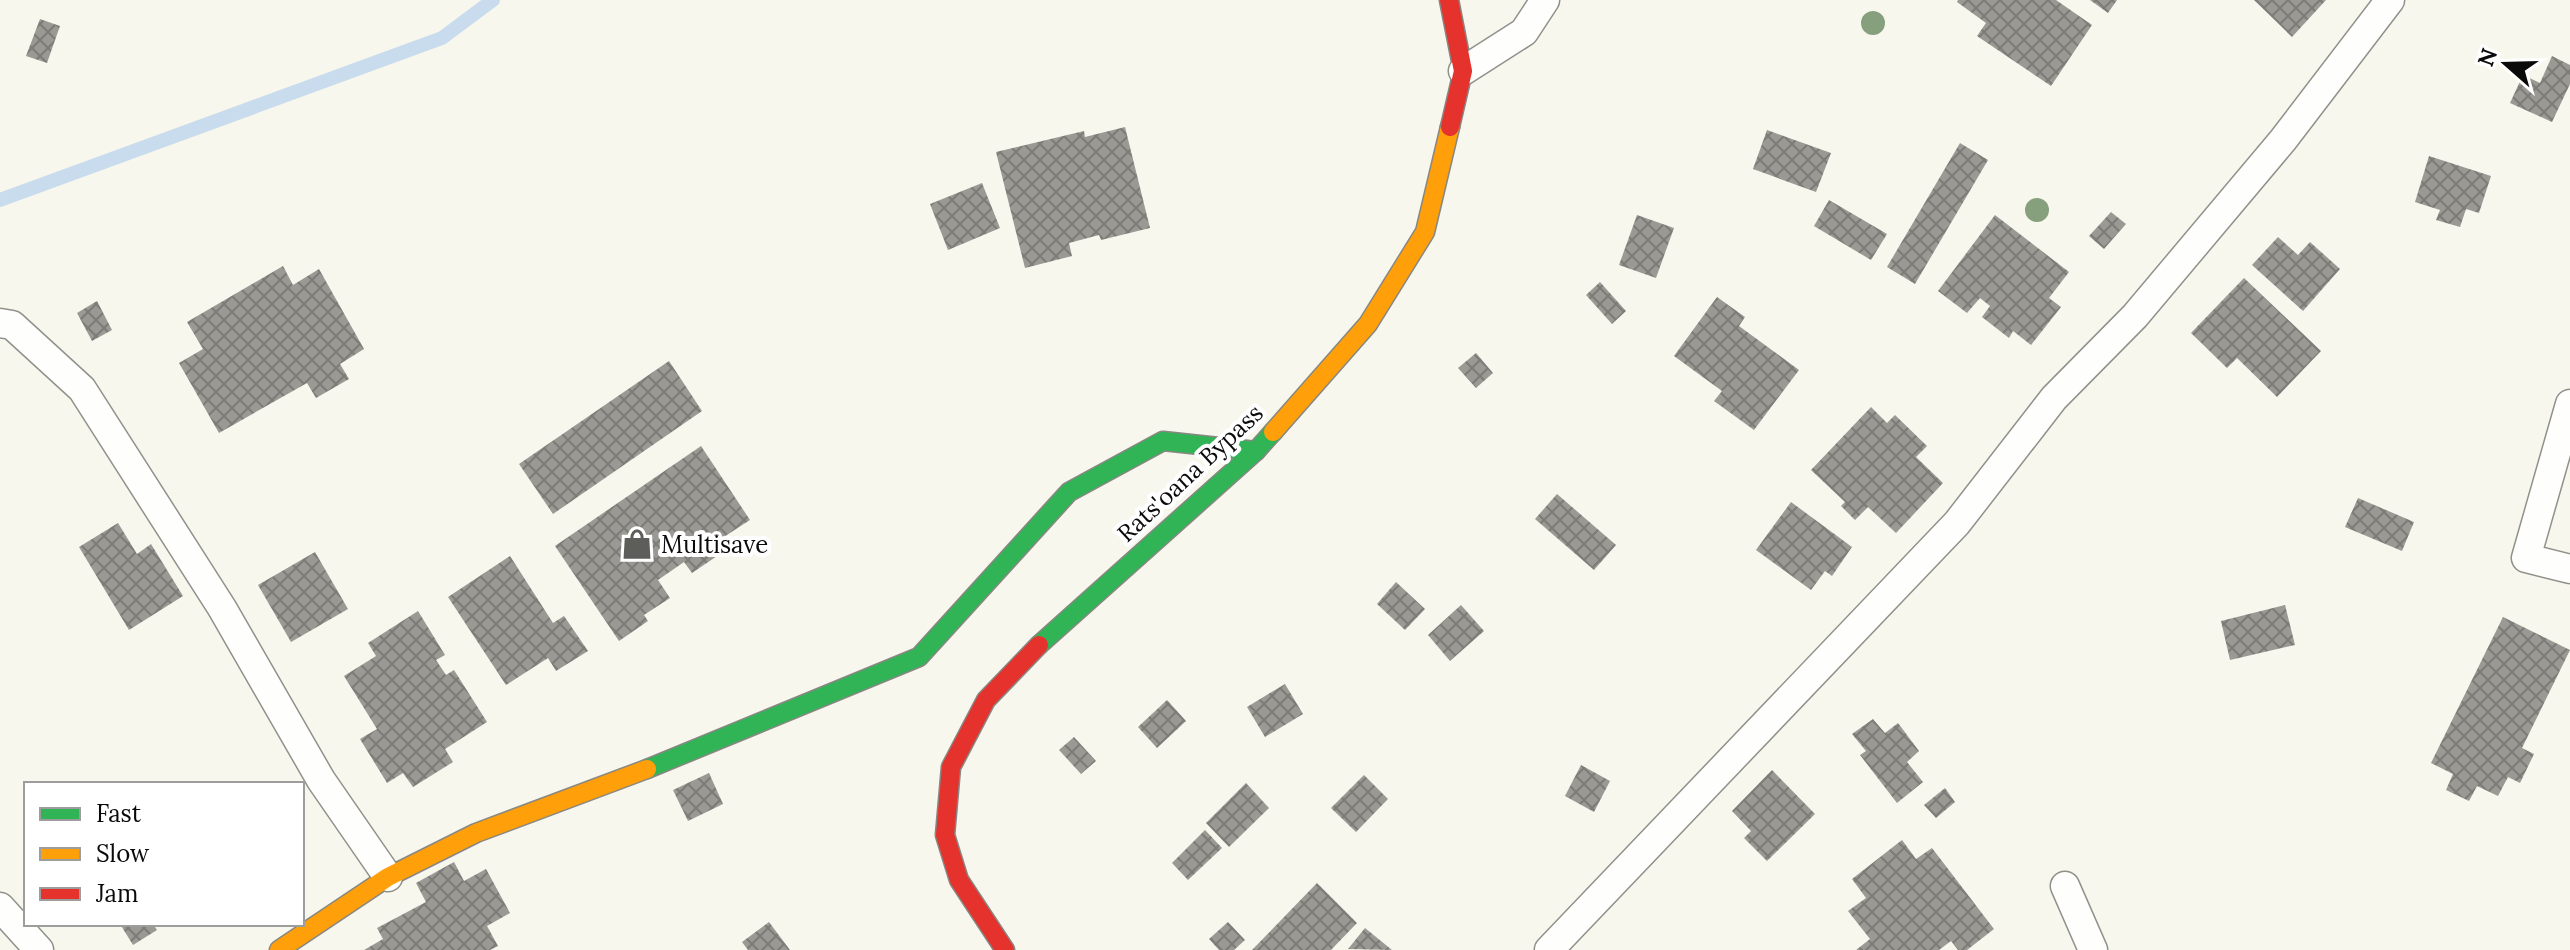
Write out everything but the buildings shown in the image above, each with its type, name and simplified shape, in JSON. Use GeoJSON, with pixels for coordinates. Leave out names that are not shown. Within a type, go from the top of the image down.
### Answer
{"type":"FeatureCollection","features":[{"type":"Feature","properties":{"kind":"street","name":"Rats'oana Bypass"},"geometry":{"type":"LineString","coordinates":[[1005,950],[959,880],[945,835],[951,767],[986,700],[1060,622],[1256,451],[1368,324],[1425,232],[1463,71],[1449,0]]}},
{"type":"Feature","properties":{"kind":"street"},"geometry":{"type":"LineString","coordinates":[[279,950],[388,877],[476,833],[657,765],[919,657],[1069,492],[1163,441],[1256,451]]}},
{"type":"Feature","properties":{"kind":"lane"},"geometry":{"type":"LineString","coordinates":[[1463,71],[1524,32],[1545,0]]}},
{"type":"Feature","properties":{"kind":"lane"},"geometry":{"type":"LineString","coordinates":[[1549,950],[1957,523],[2054,398],[2135,316],[2283,140],[2390,0]]}},
{"type":"Feature","properties":{"kind":"lane"},"geometry":{"type":"LineString","coordinates":[[0,323],[12,325],[82,389],[222,608],[321,780],[388,877]]}},
{"type":"Feature","properties":{"kind":"lane"},"geometry":{"type":"LineString","coordinates":[[2570,404],[2526,558],[2570,569]]}},
{"type":"Feature","properties":{"kind":"lane"},"geometry":{"type":"LineString","coordinates":[[2065,886],[2093,950]]}},
{"type":"Feature","properties":{"kind":"lane"},"geometry":{"type":"LineString","coordinates":[[0,907],[39,950]]}},
{"type":"Feature","properties":{"kind":"waterway"},"geometry":{"type":"LineString","coordinates":[[0,200],[442,38],[493,0]]}},
{"type":"Feature","properties":{"kind":"traffic: fast"},"geometry":{"type":"LineString","coordinates":[[1039,645],[1256,451],[1273,432]]}},
{"type":"Feature","properties":{"kind":"traffic: fast"},"geometry":{"type":"LineString","coordinates":[[647,769],[919,657],[1069,492],[1163,441],[1256,451]]}},
{"type":"Feature","properties":{"kind":"traffic: slow"},"geometry":{"type":"LineString","coordinates":[[1273,432],[1368,324],[1425,232],[1450,127]]}},
{"type":"Feature","properties":{"kind":"traffic: slow"},"geometry":{"type":"LineString","coordinates":[[279,950],[388,877],[476,833],[647,769]]}},
{"type":"Feature","properties":{"kind":"traffic: jam"},"geometry":{"type":"LineString","coordinates":[[1449,0],[1463,71],[1450,127]]}},
{"type":"Feature","properties":{"kind":"traffic: jam"},"geometry":{"type":"LineString","coordinates":[[1005,950],[959,880],[945,835],[951,767],[986,700],[1039,645]]}},
{"type":"Feature","properties":{"kind":"place","name":"Multisave"},"geometry":{"type":"Point","coordinates":[637,544]}}]}
